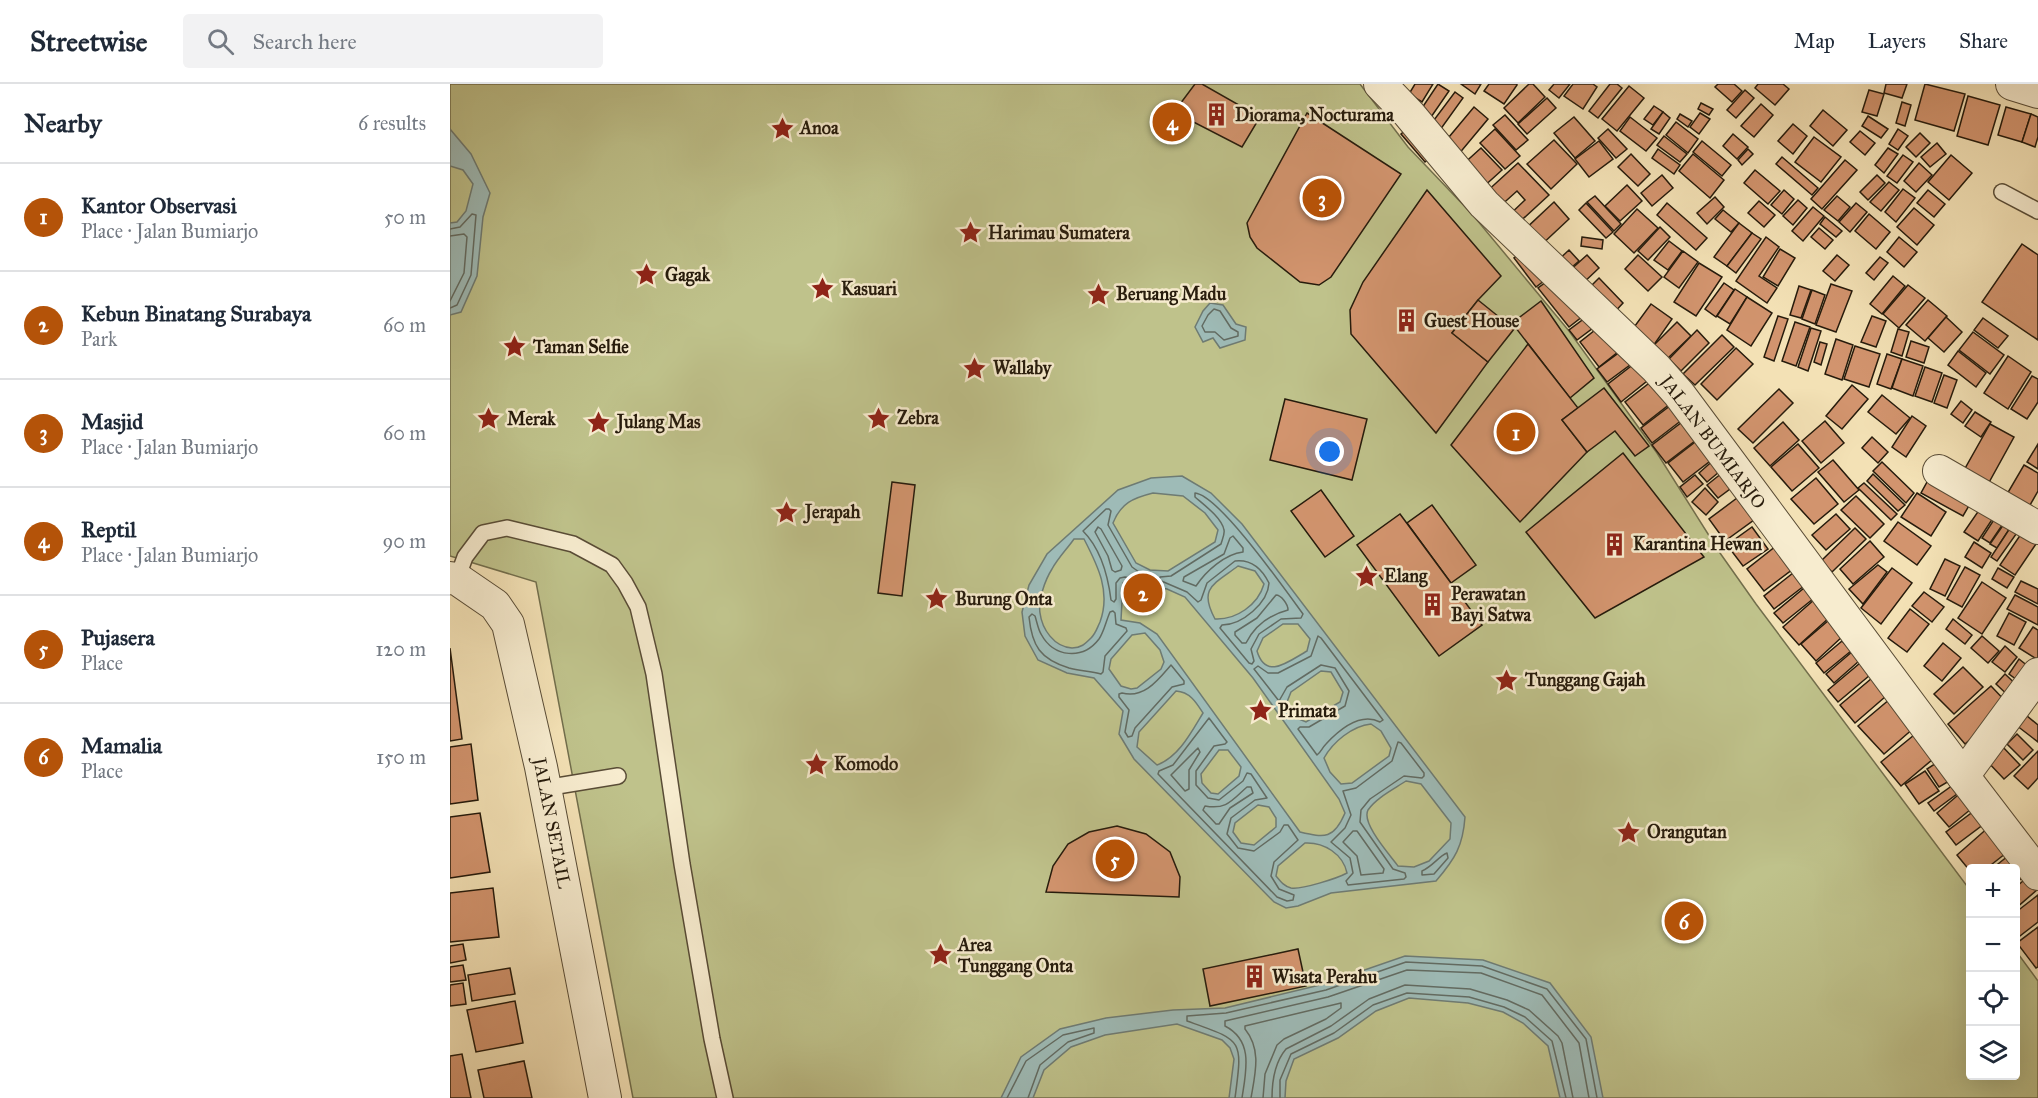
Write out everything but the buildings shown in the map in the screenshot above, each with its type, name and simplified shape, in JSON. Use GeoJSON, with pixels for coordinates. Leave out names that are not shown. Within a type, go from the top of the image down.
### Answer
{"type":"FeatureCollection","features":[{"type":"Feature","properties":{"kind":"street","name":"JALAN BUMIARJO"},"geometry":{"type":"LineString","coordinates":[[1380,84],[1409,114],[1484,204],[1656,368],[1679,394],[2038,874]]}},
{"type":"Feature","properties":{"kind":"street"},"geometry":{"type":"LineString","coordinates":[[2012,84],[2038,92]]}},
{"type":"Feature","properties":{"kind":"street"},"geometry":{"type":"LineString","coordinates":[[1939,471],[2038,528]]}},
{"type":"Feature","properties":{"kind":"street","name":"JALAN SETAIL"},"geometry":{"type":"LineString","coordinates":[[454,579],[495,605],[508,624],[545,788],[605,1098]]}},
{"type":"Feature","properties":{"kind":"street"},"geometry":{"type":"LineString","coordinates":[[1963,776],[2038,674]]}},
{"type":"Feature","properties":{"kind":"lane"},"geometry":{"type":"LineString","coordinates":[[2002,192],[2038,211]]}},
{"type":"Feature","properties":{"kind":"lane"},"geometry":{"type":"LineString","coordinates":[[454,579],[465,557],[483,533],[507,528],[573,544],[612,565],[638,607],[654,674],[682,864],[712,1039],[725,1098]]}},
{"type":"Feature","properties":{"kind":"lane"},"geometry":{"type":"LineString","coordinates":[[545,788],[618,776]]}},
{"type":"Feature","properties":{"kind":"green space"},"geometry":{"type":"Polygon","coordinates":[[[450,84],[1360,84],[1408,147],[1472,214],[1569,331],[1657,453],[1720,553],[1756,604],[1966,885],[1966,1080],[2020,1080],[2020,956],[2038,981],[2038,1098],[633,1098],[536,582],[450,556],[450,84]]]}},
{"type":"Feature","properties":{"kind":"water"},"geometry":{"type":"Polygon","coordinates":[[[450,129],[471,154],[490,193],[483,217],[477,276],[461,312],[450,315],[450,223],[457,222],[466,211],[473,184],[463,170],[450,166],[450,129]]]}},
{"type":"Feature","properties":{"kind":"water"},"geometry":{"type":"Polygon","coordinates":[[[1210,303],[1223,305],[1236,324],[1246,327],[1245,340],[1220,348],[1213,338],[1203,342],[1195,327],[1210,303]]]}},
{"type":"Feature","properties":{"kind":"water"},"geometry":{"type":"Polygon","coordinates":[[[1182,476],[1211,493],[1242,524],[1465,817],[1457,852],[1436,881],[1331,893],[1298,906],[1286,908],[1274,902],[1134,759],[1119,734],[1123,711],[1094,678],[1067,673],[1038,660],[1025,636],[1022,612],[1029,585],[1047,554],[1118,490],[1151,478],[1182,476]],[[1153,493],[1139,497],[1124,506],[1113,523],[1136,563],[1150,570],[1168,571],[1215,542],[1218,530],[1205,513],[1183,496],[1153,493]],[[1074,539],[1054,565],[1041,596],[1040,613],[1043,625],[1054,641],[1066,647],[1075,648],[1085,644],[1093,636],[1100,622],[1104,600],[1101,579],[1084,539],[1074,539]],[[1238,566],[1216,583],[1208,593],[1210,609],[1215,619],[1231,617],[1245,610],[1257,598],[1264,584],[1255,571],[1238,566]],[[1123,583],[1121,620],[1140,623],[1157,634],[1300,832],[1322,835],[1333,832],[1345,813],[1339,799],[1253,678],[1185,597],[1167,589],[1123,583]],[[1283,624],[1263,638],[1257,651],[1261,660],[1272,667],[1286,663],[1307,651],[1310,639],[1298,624],[1283,624]],[[1145,633],[1132,635],[1111,659],[1109,669],[1121,686],[1131,689],[1137,688],[1161,669],[1164,662],[1160,650],[1145,633]],[[1321,671],[1291,692],[1287,702],[1296,718],[1306,722],[1340,702],[1343,692],[1331,672],[1321,671]],[[1176,691],[1139,732],[1137,747],[1157,765],[1178,750],[1203,713],[1192,698],[1185,693],[1176,691]],[[1371,724],[1350,731],[1332,746],[1324,758],[1330,772],[1341,784],[1352,783],[1389,756],[1391,748],[1381,731],[1371,724]],[[1219,750],[1201,774],[1202,783],[1211,793],[1218,794],[1239,776],[1241,767],[1228,750],[1219,750]],[[1406,781],[1368,810],[1367,816],[1372,831],[1398,866],[1414,867],[1429,861],[1450,839],[1451,823],[1421,784],[1406,781]],[[1258,805],[1235,823],[1233,832],[1241,843],[1254,845],[1276,827],[1276,818],[1269,807],[1258,805]],[[1305,843],[1278,866],[1276,876],[1283,884],[1291,888],[1303,887],[1347,873],[1345,866],[1332,850],[1305,843]]]}},
{"type":"Feature","properties":{"kind":"water"},"geometry":{"type":"Polygon","coordinates":[[[1405,956],[1483,960],[1550,983],[1591,1037],[1603,1098],[1560,1098],[1548,1046],[1523,1023],[1503,1012],[1468,1003],[1409,998],[1376,1011],[1338,1038],[1294,1059],[1286,1081],[1285,1098],[1229,1098],[1234,1059],[1230,1048],[1222,1040],[1177,1024],[1105,1035],[1071,1047],[1044,1070],[1033,1098],[1001,1098],[1021,1057],[1060,1029],[1106,1018],[1173,1010],[1225,1008],[1324,984],[1405,956]]]}},
{"type":"Feature","properties":{"kind":"place","name":"Diorama, Nocturama"},"geometry":{"type":"Point","coordinates":[1217,115]}},
{"type":"Feature","properties":{"kind":"place","name":"Reptil"},"geometry":{"type":"Point","coordinates":[1172,122]}},
{"type":"Feature","properties":{"kind":"place","name":"Anoa"},"geometry":{"type":"Point","coordinates":[782,128]}},
{"type":"Feature","properties":{"kind":"place","name":"Masjid"},"geometry":{"type":"Point","coordinates":[1322,198]}},
{"type":"Feature","properties":{"kind":"place","name":"Harimau Sumatera"},"geometry":{"type":"Point","coordinates":[970,233]}},
{"type":"Feature","properties":{"kind":"place","name":"Gagak"},"geometry":{"type":"Point","coordinates":[647,275]}},
{"type":"Feature","properties":{"kind":"place","name":"Kasuari"},"geometry":{"type":"Point","coordinates":[823,289]}},
{"type":"Feature","properties":{"kind":"place","name":"Beruang Madu"},"geometry":{"type":"Point","coordinates":[1098,294]}},
{"type":"Feature","properties":{"kind":"place","name":"Guest House"},"geometry":{"type":"Point","coordinates":[1406,321]}},
{"type":"Feature","properties":{"kind":"place","name":"Taman Selfie"},"geometry":{"type":"Point","coordinates":[515,347]}},
{"type":"Feature","properties":{"kind":"place","name":"Wallaby"},"geometry":{"type":"Point","coordinates":[975,368]}},
{"type":"Feature","properties":{"kind":"place","name":"Zebra"},"geometry":{"type":"Point","coordinates":[879,418]}},
{"type":"Feature","properties":{"kind":"place","name":"Merak"},"geometry":{"type":"Point","coordinates":[489,419]}},
{"type":"Feature","properties":{"kind":"place","name":"Julang Mas"},"geometry":{"type":"Point","coordinates":[599,422]}},
{"type":"Feature","properties":{"kind":"place","name":"Kantor Observasi"},"geometry":{"type":"Point","coordinates":[1516,432]}},
{"type":"Feature","properties":{"kind":"place","name":"Jerapah"},"geometry":{"type":"Point","coordinates":[787,512]}},
{"type":"Feature","properties":{"kind":"place","name":"Karantina Hewan"},"geometry":{"type":"Point","coordinates":[1615,544]}},
{"type":"Feature","properties":{"kind":"place","name":"Elang"},"geometry":{"type":"Point","coordinates":[1366,576]}},
{"type":"Feature","properties":{"kind":"place","name":"Kebun Binatang Surabaya"},"geometry":{"type":"Point","coordinates":[1143,593]}},
{"type":"Feature","properties":{"kind":"place","name":"Burung Onta"},"geometry":{"type":"Point","coordinates":[937,599]}},
{"type":"Feature","properties":{"kind":"place","name":"Perawatan Bayi Satwa"},"geometry":{"type":"Point","coordinates":[1433,604]}},
{"type":"Feature","properties":{"kind":"place","name":"Tunggang Gajah"},"geometry":{"type":"Point","coordinates":[1507,680]}},
{"type":"Feature","properties":{"kind":"place","name":"Primata"},"geometry":{"type":"Point","coordinates":[1260,711]}},
{"type":"Feature","properties":{"kind":"place","name":"Komodo"},"geometry":{"type":"Point","coordinates":[816,764]}},
{"type":"Feature","properties":{"kind":"place","name":"Orangutan"},"geometry":{"type":"Point","coordinates":[1629,832]}},
{"type":"Feature","properties":{"kind":"place","name":"Pujasera"},"geometry":{"type":"Point","coordinates":[1115,859]}},
{"type":"Feature","properties":{"kind":"place","name":"Mamalia"},"geometry":{"type":"Point","coordinates":[1684,921]}},
{"type":"Feature","properties":{"kind":"place","name":"Area Tunggang Onta"},"geometry":{"type":"Point","coordinates":[940,955]}},
{"type":"Feature","properties":{"kind":"place","name":"Wisata Perahu"},"geometry":{"type":"Point","coordinates":[1254,977]}}]}
